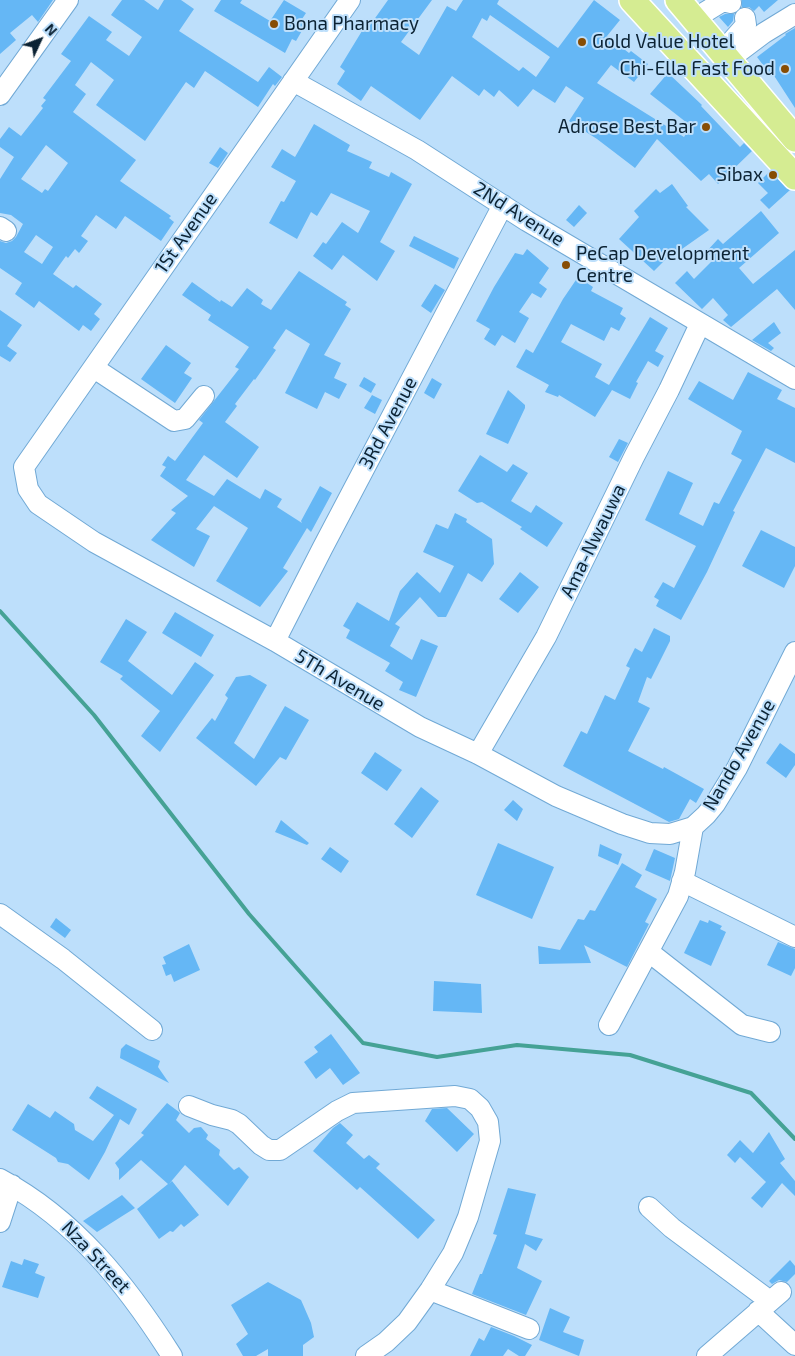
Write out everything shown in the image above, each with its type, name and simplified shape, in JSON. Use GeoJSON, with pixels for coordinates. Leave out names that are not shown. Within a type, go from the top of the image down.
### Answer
{"type":"FeatureCollection","features":[{"type":"Feature","properties":{"kind":"main road"},"geometry":{"type":"LineString","coordinates":[[632,0],[795,177]]}},
{"type":"Feature","properties":{"kind":"main road"},"geometry":{"type":"LineString","coordinates":[[688,7],[725,56],[795,139]]}},
{"type":"Feature","properties":{"kind":"street"},"geometry":{"type":"LineString","coordinates":[[0,95],[68,0]]}},
{"type":"Feature","properties":{"kind":"street","name":"1St Avenue"},"geometry":{"type":"LineString","coordinates":[[24,467],[170,255],[350,0]]}},
{"type":"Feature","properties":{"kind":"street"},"geometry":{"type":"LineString","coordinates":[[688,7],[722,1],[731,3]]}},
{"type":"Feature","properties":{"kind":"street"},"geometry":{"type":"LineString","coordinates":[[725,56],[795,14]]}},
{"type":"Feature","properties":{"kind":"street"},"geometry":{"type":"LineString","coordinates":[[725,56],[746,25],[746,18]]}},
{"type":"Feature","properties":{"kind":"street","name":"2Nd Avenue"},"geometry":{"type":"LineString","coordinates":[[293,81],[417,150],[527,221],[795,379]]}},
{"type":"Feature","properties":{"kind":"street","name":"3Rd Avenue"},"geometry":{"type":"LineString","coordinates":[[275,642],[503,205]]}},
{"type":"Feature","properties":{"kind":"street","name":"Ama-Nwauwa"},"geometry":{"type":"LineString","coordinates":[[478,754],[546,637],[700,324]]}},
{"type":"Feature","properties":{"kind":"street"},"geometry":{"type":"LineString","coordinates":[[94,368],[174,420],[185,419],[204,396]]}},
{"type":"Feature","properties":{"kind":"street","name":"5Th Avenue"},"geometry":{"type":"LineString","coordinates":[[24,467],[28,489],[38,504],[94,542],[275,642],[420,727],[478,754],[556,796],[622,824],[650,833],[670,834],[693,828]]}},
{"type":"Feature","properties":{"kind":"street","name":"Nando Avenue"},"geometry":{"type":"LineString","coordinates":[[693,828],[715,804],[733,774],[795,652]]}},
{"type":"Feature","properties":{"kind":"street"},"geometry":{"type":"LineString","coordinates":[[609,1025],[678,896],[693,828]]}},
{"type":"Feature","properties":{"kind":"street"},"geometry":{"type":"LineString","coordinates":[[682,881],[795,937]]}},
{"type":"Feature","properties":{"kind":"street"},"geometry":{"type":"LineString","coordinates":[[0,914],[63,959],[152,1030]]}},
{"type":"Feature","properties":{"kind":"street"},"geometry":{"type":"LineString","coordinates":[[649,952],[742,1025],[770,1032]]}},
{"type":"Feature","properties":{"kind":"street"},"geometry":{"type":"LineString","coordinates":[[189,1106],[232,1120],[269,1150],[280,1150],[338,1110],[353,1103],[455,1096],[470,1099],[480,1108],[488,1122],[490,1141],[468,1218],[453,1253],[407,1322],[386,1342],[366,1356]]}},
{"type":"Feature","properties":{"kind":"street"},"geometry":{"type":"LineString","coordinates":[[0,1222],[6,1182]]}},
{"type":"Feature","properties":{"kind":"street","name":"Nza Street"},"geometry":{"type":"LineString","coordinates":[[6,1182],[51,1211],[92,1248],[130,1294],[172,1356]]}},
{"type":"Feature","properties":{"kind":"street"},"geometry":{"type":"LineString","coordinates":[[649,1207],[672,1228],[770,1301],[795,1345]]}},
{"type":"Feature","properties":{"kind":"street"},"geometry":{"type":"LineString","coordinates":[[430,1290],[529,1329]]}},
{"type":"Feature","properties":{"kind":"street"},"geometry":{"type":"LineString","coordinates":[[707,1356],[770,1301]]}},
{"type":"Feature","properties":{"kind":"building"},"geometry":{"type":"Polygon","coordinates":[[[0,0],[53,0],[38,22],[32,15],[10,33],[16,40],[0,54],[0,0]]]}},
{"type":"Feature","properties":{"kind":"building"},"geometry":{"type":"Polygon","coordinates":[[[122,0],[144,0],[158,10],[164,0],[181,0],[194,9],[179,31],[258,82],[269,67],[282,77],[275,86],[273,84],[258,107],[205,71],[194,88],[186,82],[145,141],[96,105],[114,80],[91,62],[75,85],[86,94],[73,112],[136,160],[120,181],[171,216],[169,218],[174,222],[161,241],[125,216],[116,229],[96,215],[81,236],[88,241],[79,253],[75,249],[68,258],[66,256],[53,274],[73,288],[76,285],[102,304],[94,314],[100,319],[91,331],[83,325],[79,331],[39,301],[34,308],[15,294],[22,283],[0,268],[0,241],[6,243],[12,241],[23,224],[11,215],[0,213],[0,179],[14,157],[0,147],[0,139],[9,127],[21,136],[43,108],[41,106],[46,100],[43,98],[71,61],[61,54],[89,16],[112,32],[106,40],[129,56],[142,37],[111,15],[122,0]],[[46,145],[21,179],[42,193],[45,189],[48,191],[68,163],[46,145]],[[36,235],[24,252],[42,264],[53,247],[36,235]]]}},
{"type":"Feature","properties":{"kind":"building","name":"Bona Pharmacy"},"geometry":{"type":"Polygon","coordinates":[[[221,0],[242,0],[240,3],[270,21],[284,0],[306,13],[302,19],[307,22],[296,41],[292,39],[285,53],[214,11],[221,0]]]}},
{"type":"Feature","properties":{"kind":"building"},"geometry":{"type":"Polygon","coordinates":[[[388,0],[432,0],[401,42],[419,55],[447,6],[456,11],[463,0],[499,0],[497,4],[558,48],[594,0],[620,20],[607,36],[629,53],[631,51],[648,64],[634,82],[611,65],[597,83],[684,137],[691,126],[650,94],[668,73],[702,105],[740,147],[744,143],[752,151],[718,184],[709,174],[701,181],[657,139],[635,168],[597,139],[569,121],[584,98],[566,86],[555,103],[533,89],[518,107],[499,90],[494,97],[484,89],[479,96],[452,76],[420,120],[371,86],[361,101],[337,84],[345,71],[340,67],[365,26],[368,28],[388,0]],[[490,15],[487,21],[482,18],[472,37],[519,71],[523,67],[536,77],[550,57],[490,15]]]}},
{"type":"Feature","properties":{"kind":"building"},"geometry":{"type":"Polygon","coordinates":[[[742,0],[778,0],[764,12],[759,6],[754,11],[749,7],[742,7],[742,0]]]}},
{"type":"Feature","properties":{"kind":"building"},"geometry":{"type":"Polygon","coordinates":[[[725,14],[734,14],[733,21],[728,27],[719,17],[725,14]]]}},
{"type":"Feature","properties":{"kind":"building"},"geometry":{"type":"Polygon","coordinates":[[[795,28],[795,108],[771,71],[769,73],[757,57],[795,28]]]}},
{"type":"Feature","properties":{"kind":"building"},"geometry":{"type":"Polygon","coordinates":[[[314,124],[350,145],[347,151],[372,162],[369,168],[389,177],[391,172],[412,184],[380,242],[395,251],[377,281],[343,255],[332,270],[313,256],[323,242],[326,244],[342,222],[358,233],[370,211],[331,193],[317,216],[311,212],[297,239],[269,223],[281,201],[284,202],[296,181],[271,167],[282,149],[295,157],[314,124]]]}},
{"type":"Feature","properties":{"kind":"building"},"geometry":{"type":"Polygon","coordinates":[[[220,147],[228,153],[218,168],[209,163],[220,147]]]}},
{"type":"Feature","properties":{"kind":"building"},"geometry":{"type":"Polygon","coordinates":[[[770,171],[790,190],[769,209],[760,200],[768,193],[758,183],[770,171]]]}},
{"type":"Feature","properties":{"kind":"building"},"geometry":{"type":"Polygon","coordinates":[[[672,184],[688,206],[686,207],[709,230],[672,256],[671,254],[654,271],[619,239],[639,217],[634,211],[656,189],[660,193],[672,184]]]}},
{"type":"Feature","properties":{"kind":"building"},"geometry":{"type":"Polygon","coordinates":[[[579,205],[587,213],[574,227],[566,220],[579,205]]]}},
{"type":"Feature","properties":{"kind":"building"},"geometry":{"type":"Polygon","coordinates":[[[761,211],[779,233],[739,268],[753,284],[795,250],[795,310],[777,289],[731,327],[723,320],[728,315],[713,298],[702,309],[675,283],[687,271],[694,279],[714,259],[706,252],[718,239],[723,244],[761,211]]]}},
{"type":"Feature","properties":{"kind":"building"},"geometry":{"type":"Polygon","coordinates":[[[414,236],[459,258],[454,269],[409,246],[414,236]]]}},
{"type":"Feature","properties":{"kind":"building"},"geometry":{"type":"Polygon","coordinates":[[[527,249],[549,268],[539,283],[547,289],[541,298],[532,293],[519,312],[529,318],[515,343],[502,335],[495,346],[484,339],[490,329],[476,321],[515,253],[523,255],[527,249]]]}},
{"type":"Feature","properties":{"kind":"building"},"geometry":{"type":"Polygon","coordinates":[[[299,271],[347,302],[345,305],[351,309],[324,355],[341,363],[334,378],[347,384],[339,399],[325,392],[317,409],[285,393],[310,344],[286,329],[273,348],[276,350],[235,404],[237,406],[225,422],[259,447],[237,478],[204,455],[186,480],[214,496],[227,479],[260,499],[265,489],[282,499],[277,507],[302,523],[301,521],[320,486],[332,493],[311,532],[307,528],[283,568],[288,571],[260,607],[216,581],[248,528],[214,506],[196,529],[210,536],[194,567],[151,540],[176,513],[171,510],[188,496],[160,476],[166,467],[162,465],[168,456],[175,461],[203,423],[199,420],[239,369],[235,367],[249,347],[208,320],[211,315],[182,295],[192,282],[220,302],[221,300],[232,307],[247,288],[263,300],[261,304],[271,310],[299,271]]]}},
{"type":"Feature","properties":{"kind":"building"},"geometry":{"type":"Polygon","coordinates":[[[578,277],[593,287],[591,291],[623,308],[620,314],[626,318],[619,331],[611,327],[604,341],[571,324],[561,342],[602,364],[595,377],[609,385],[650,317],[668,328],[655,351],[664,356],[658,367],[648,361],[636,382],[638,383],[630,399],[612,390],[595,417],[559,395],[558,397],[545,392],[549,385],[516,367],[526,349],[533,353],[563,299],[578,277]]]}},
{"type":"Feature","properties":{"kind":"building"},"geometry":{"type":"Polygon","coordinates":[[[435,284],[445,290],[431,313],[421,306],[435,284]]]}},
{"type":"Feature","properties":{"kind":"building"},"geometry":{"type":"Polygon","coordinates":[[[0,310],[22,325],[7,346],[17,353],[10,362],[0,356],[0,310]]]}},
{"type":"Feature","properties":{"kind":"building"},"geometry":{"type":"Polygon","coordinates":[[[774,322],[781,333],[768,343],[774,348],[771,351],[752,340],[774,322]]]}},
{"type":"Feature","properties":{"kind":"building"},"geometry":{"type":"Polygon","coordinates":[[[166,345],[191,363],[184,373],[192,378],[175,403],[141,379],[166,345]]]}},
{"type":"Feature","properties":{"kind":"building"},"geometry":{"type":"Polygon","coordinates":[[[748,372],[782,390],[777,399],[795,408],[795,463],[766,448],[733,511],[735,512],[707,572],[681,620],[656,606],[659,600],[654,597],[663,582],[674,588],[696,546],[645,520],[668,471],[693,483],[679,514],[703,526],[714,502],[719,504],[742,460],[731,454],[742,431],[688,399],[699,381],[733,400],[748,372]]]}},
{"type":"Feature","properties":{"kind":"building"},"geometry":{"type":"Polygon","coordinates":[[[364,377],[376,384],[371,393],[359,386],[364,377]]]}},
{"type":"Feature","properties":{"kind":"building"},"geometry":{"type":"Polygon","coordinates":[[[432,378],[442,384],[434,399],[424,393],[432,378]]]}},
{"type":"Feature","properties":{"kind":"building"},"geometry":{"type":"Polygon","coordinates":[[[508,390],[525,405],[525,408],[508,444],[486,434],[508,390]]]}},
{"type":"Feature","properties":{"kind":"building"},"geometry":{"type":"Polygon","coordinates":[[[372,395],[382,400],[375,414],[364,408],[372,395]]]}},
{"type":"Feature","properties":{"kind":"building"},"geometry":{"type":"Polygon","coordinates":[[[619,439],[628,443],[618,462],[609,457],[619,439]]]}},
{"type":"Feature","properties":{"kind":"building"},"geometry":{"type":"Polygon","coordinates":[[[480,455],[507,472],[513,464],[528,473],[511,501],[531,513],[536,505],[563,523],[547,547],[520,529],[522,527],[482,502],[477,503],[458,491],[480,455]]]}},
{"type":"Feature","properties":{"kind":"building"},"geometry":{"type":"Polygon","coordinates":[[[455,513],[467,519],[466,522],[492,539],[494,564],[482,582],[468,573],[446,617],[438,617],[420,597],[395,624],[400,627],[390,646],[412,660],[421,639],[438,646],[416,697],[399,690],[403,682],[385,671],[390,663],[346,638],[350,630],[343,626],[357,602],[389,621],[400,591],[417,572],[440,593],[454,566],[423,552],[436,524],[448,529],[455,513]]]}},
{"type":"Feature","properties":{"kind":"building"},"geometry":{"type":"Polygon","coordinates":[[[761,530],[795,547],[795,566],[784,588],[742,566],[761,530]]]}},
{"type":"Feature","properties":{"kind":"building"},"geometry":{"type":"Polygon","coordinates":[[[520,572],[539,587],[518,613],[499,599],[520,572]]]}},
{"type":"Feature","properties":{"kind":"building"},"geometry":{"type":"Polygon","coordinates":[[[175,612],[214,635],[201,657],[162,633],[175,612]]]}},
{"type":"Feature","properties":{"kind":"building"},"geometry":{"type":"Polygon","coordinates":[[[126,619],[147,632],[128,661],[172,695],[195,662],[214,675],[160,752],[141,736],[160,711],[120,679],[123,676],[100,662],[126,619]]]}},
{"type":"Feature","properties":{"kind":"building"},"geometry":{"type":"Polygon","coordinates":[[[654,628],[670,636],[670,641],[651,679],[647,677],[638,702],[650,708],[628,751],[663,769],[664,767],[704,789],[696,803],[690,799],[679,819],[669,822],[563,766],[581,731],[587,734],[605,695],[615,700],[630,668],[626,666],[635,648],[642,652],[654,628]]]}},
{"type":"Feature","properties":{"kind":"building"},"geometry":{"type":"Polygon","coordinates":[[[250,675],[267,685],[234,743],[254,759],[285,706],[309,720],[286,760],[280,757],[256,786],[196,738],[212,718],[215,721],[228,698],[225,695],[236,677],[250,675]]]}},
{"type":"Feature","properties":{"kind":"building"},"geometry":{"type":"Polygon","coordinates":[[[780,743],[795,754],[795,765],[786,778],[766,763],[780,743]]]}},
{"type":"Feature","properties":{"kind":"building"},"geometry":{"type":"Polygon","coordinates":[[[375,752],[402,770],[387,791],[361,773],[375,752]]]}},
{"type":"Feature","properties":{"kind":"building"},"geometry":{"type":"Polygon","coordinates":[[[421,787],[439,801],[412,838],[394,824],[421,787]]]}},
{"type":"Feature","properties":{"kind":"building"},"geometry":{"type":"Polygon","coordinates":[[[513,800],[523,809],[517,821],[504,810],[513,800]]]}},
{"type":"Feature","properties":{"kind":"building"},"geometry":{"type":"Polygon","coordinates":[[[281,820],[309,843],[307,845],[275,832],[281,820]]]}},
{"type":"Feature","properties":{"kind":"building"},"geometry":{"type":"Polygon","coordinates":[[[498,843],[554,867],[532,919],[476,895],[498,843]]]}},
{"type":"Feature","properties":{"kind":"building"},"geometry":{"type":"Polygon","coordinates":[[[600,844],[622,854],[618,865],[598,856],[600,844]]]}},
{"type":"Feature","properties":{"kind":"building"},"geometry":{"type":"Polygon","coordinates":[[[330,847],[349,861],[341,873],[321,859],[330,847]]]}},
{"type":"Feature","properties":{"kind":"building"},"geometry":{"type":"Polygon","coordinates":[[[654,849],[675,858],[670,881],[645,870],[654,849]]]}},
{"type":"Feature","properties":{"kind":"building"},"geometry":{"type":"Polygon","coordinates":[[[622,863],[642,875],[635,887],[657,899],[645,922],[649,924],[627,967],[584,945],[591,963],[539,964],[538,946],[560,950],[578,919],[584,920],[590,910],[595,911],[622,863]]]}},
{"type":"Feature","properties":{"kind":"building"},"geometry":{"type":"Polygon","coordinates":[[[56,918],[71,930],[65,938],[50,927],[56,918]]]}},
{"type":"Feature","properties":{"kind":"building"},"geometry":{"type":"Polygon","coordinates":[[[700,920],[708,923],[709,920],[722,926],[720,929],[726,932],[711,966],[684,953],[700,920]]]}},
{"type":"Feature","properties":{"kind":"building"},"geometry":{"type":"Polygon","coordinates":[[[778,942],[795,949],[795,968],[791,976],[767,965],[778,942]]]}},
{"type":"Feature","properties":{"kind":"building"},"geometry":{"type":"Polygon","coordinates":[[[189,944],[200,970],[174,982],[171,974],[166,976],[162,965],[166,964],[163,957],[189,944]]]}},
{"type":"Feature","properties":{"kind":"building"},"geometry":{"type":"Polygon","coordinates":[[[434,981],[481,984],[482,1013],[433,1011],[434,981]]]}},
{"type":"Feature","properties":{"kind":"building"},"geometry":{"type":"Polygon","coordinates":[[[331,1034],[360,1073],[343,1085],[330,1068],[316,1079],[304,1062],[318,1052],[314,1047],[331,1034]]]}},
{"type":"Feature","properties":{"kind":"building"},"geometry":{"type":"Polygon","coordinates":[[[126,1044],[160,1061],[158,1067],[169,1083],[120,1058],[121,1049],[126,1044]]]}},
{"type":"Feature","properties":{"kind":"building"},"geometry":{"type":"Polygon","coordinates":[[[97,1086],[137,1109],[129,1125],[120,1119],[105,1152],[89,1180],[68,1164],[58,1162],[56,1158],[12,1130],[28,1104],[50,1118],[55,1111],[74,1124],[75,1130],[93,1141],[114,1115],[89,1098],[97,1086]]]}},
{"type":"Feature","properties":{"kind":"building"},"geometry":{"type":"Polygon","coordinates":[[[167,1103],[180,1113],[176,1120],[189,1133],[194,1128],[201,1127],[208,1135],[206,1139],[220,1150],[219,1155],[234,1170],[239,1167],[249,1177],[228,1206],[185,1165],[169,1184],[172,1181],[199,1215],[184,1227],[181,1224],[173,1232],[170,1231],[159,1239],[137,1209],[168,1184],[141,1160],[119,1180],[119,1169],[115,1163],[144,1135],[141,1133],[167,1103]]]}},
{"type":"Feature","properties":{"kind":"building"},"geometry":{"type":"Polygon","coordinates":[[[447,1108],[474,1134],[457,1152],[425,1121],[432,1109],[447,1108]]]}},
{"type":"Feature","properties":{"kind":"building"},"geometry":{"type":"Polygon","coordinates":[[[340,1123],[353,1135],[346,1143],[364,1159],[369,1155],[380,1164],[376,1168],[435,1220],[418,1239],[360,1187],[357,1190],[313,1151],[333,1128],[340,1123]]]}},
{"type":"Feature","properties":{"kind":"building"},"geometry":{"type":"Polygon","coordinates":[[[769,1132],[785,1159],[780,1163],[795,1181],[795,1196],[782,1183],[762,1208],[751,1198],[766,1182],[740,1157],[735,1163],[727,1155],[740,1140],[753,1153],[769,1132]]]}},
{"type":"Feature","properties":{"kind":"building"},"geometry":{"type":"Polygon","coordinates":[[[508,1188],[536,1194],[525,1234],[543,1239],[536,1251],[525,1244],[517,1268],[542,1281],[526,1315],[472,1294],[497,1235],[493,1234],[508,1188]]]}},
{"type":"Feature","properties":{"kind":"building"},"geometry":{"type":"Polygon","coordinates":[[[122,1195],[135,1208],[97,1232],[83,1221],[122,1195]]]}},
{"type":"Feature","properties":{"kind":"building"},"geometry":{"type":"Polygon","coordinates":[[[24,1259],[39,1264],[35,1273],[45,1277],[38,1298],[2,1287],[11,1261],[22,1265],[24,1259]]]}},
{"type":"Feature","properties":{"kind":"building"},"geometry":{"type":"Polygon","coordinates":[[[790,1260],[795,1266],[795,1274],[787,1282],[779,1280],[772,1284],[769,1281],[790,1260]]]}},
{"type":"Feature","properties":{"kind":"building"},"geometry":{"type":"Polygon","coordinates":[[[268,1282],[301,1300],[311,1323],[314,1337],[303,1345],[303,1356],[268,1356],[268,1349],[256,1356],[243,1356],[236,1344],[248,1334],[231,1305],[268,1282]]]}},
{"type":"Feature","properties":{"kind":"building"},"geometry":{"type":"Polygon","coordinates":[[[550,1308],[570,1317],[563,1332],[584,1340],[579,1356],[539,1340],[550,1308]]]}},
{"type":"Feature","properties":{"kind":"building"},"geometry":{"type":"Polygon","coordinates":[[[491,1327],[532,1345],[525,1356],[519,1356],[508,1349],[503,1356],[470,1356],[479,1338],[484,1341],[491,1327]]]}},
{"type":"Feature","properties":{"kind":"waterway"},"geometry":{"type":"LineString","coordinates":[[0,611],[94,715],[249,914],[363,1043],[437,1057],[517,1045],[630,1055],[751,1093],[795,1139]]}},
{"type":"Feature","properties":{"kind":"place","name":"Bona Pharmacy"},"geometry":{"type":"Point","coordinates":[274,24]}},
{"type":"Feature","properties":{"kind":"place","name":"Gold Value Hotel"},"geometry":{"type":"Point","coordinates":[582,42]}},
{"type":"Feature","properties":{"kind":"place","name":"Chi-Ella Fast Food"},"geometry":{"type":"Point","coordinates":[785,69]}},
{"type":"Feature","properties":{"kind":"place","name":"Adrose Best Bar"},"geometry":{"type":"Point","coordinates":[706,127]}},
{"type":"Feature","properties":{"kind":"place","name":"Sibax"},"geometry":{"type":"Point","coordinates":[773,175]}},
{"type":"Feature","properties":{"kind":"place","name":"PeCap Development Centre"},"geometry":{"type":"Point","coordinates":[566,265]}}]}
